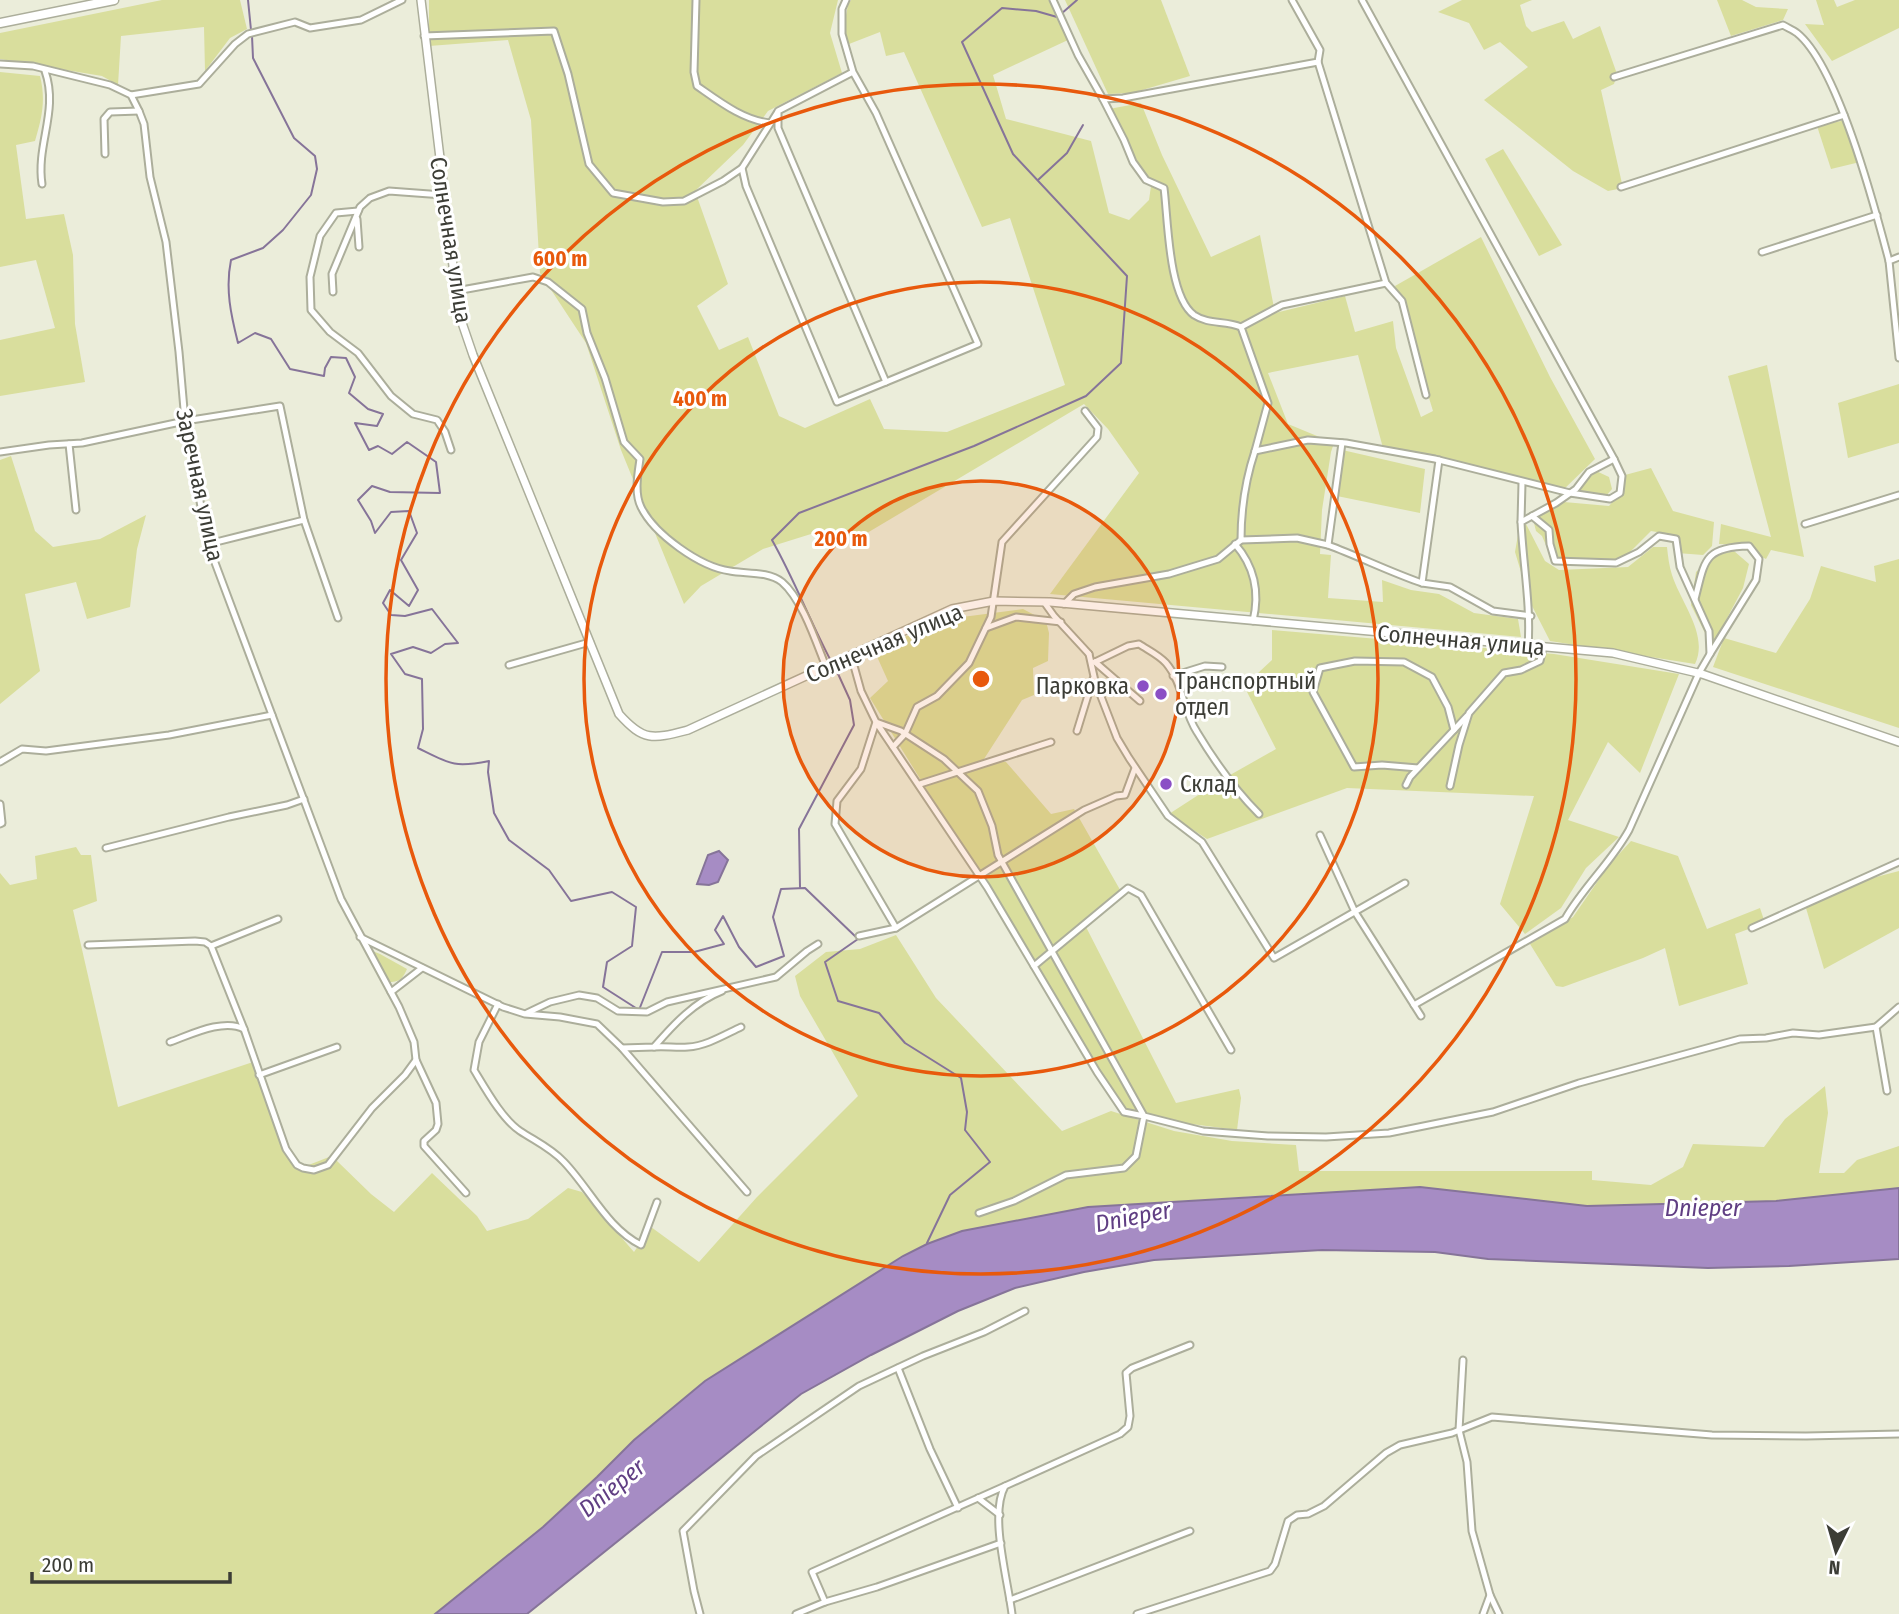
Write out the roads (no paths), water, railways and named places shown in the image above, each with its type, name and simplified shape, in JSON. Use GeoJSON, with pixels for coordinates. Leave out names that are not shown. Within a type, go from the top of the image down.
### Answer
{"type":"FeatureCollection","features":[{"type":"Feature","properties":{"kind":"main road"},"geometry":{"type":"LineString","coordinates":[[0,23],[114,0]]}},
{"type":"Feature","properties":{"kind":"street"},"geometry":{"type":"LineString","coordinates":[[0,64],[33,66],[110,85],[131,95],[199,84],[235,44],[248,34],[295,22],[310,28],[361,20],[402,0]]}},
{"type":"Feature","properties":{"kind":"street","name":"Солнечная улица"},"geometry":{"type":"LineString","coordinates":[[421,0],[459,314],[473,355],[619,713],[635,732],[660,737],[688,730],[952,609],[994,601],[1044,602],[1613,653],[1699,673],[1899,742]]}},
{"type":"Feature","properties":{"kind":"street"},"geometry":{"type":"LineString","coordinates":[[696,0],[694,72],[697,86],[746,116],[770,123]]}},
{"type":"Feature","properties":{"kind":"street"},"geometry":{"type":"LineString","coordinates":[[742,168],[746,186],[837,402],[978,344],[876,113],[853,72],[842,34],[842,9],[846,0]]}},
{"type":"Feature","properties":{"kind":"street"},"geometry":{"type":"LineString","coordinates":[[1054,0],[1078,55],[1103,99],[1133,162],[1146,180],[1164,188],[1168,250],[1179,291],[1192,314],[1211,322],[1228,321],[1241,327],[1268,403],[1248,472],[1241,505],[1238,542],[1256,584],[1257,605],[1253,621]]}},
{"type":"Feature","properties":{"kind":"street"},"geometry":{"type":"LineString","coordinates":[[1292,0],[1320,50],[1318,62],[1386,283],[1402,301],[1426,395]]}},
{"type":"Feature","properties":{"kind":"street"},"geometry":{"type":"LineString","coordinates":[[1255,451],[1308,440],[1342,443],[1439,460],[1570,494],[1610,499],[1620,493],[1622,476],[1614,459],[1362,0]]}},
{"type":"Feature","properties":{"kind":"street"},"geometry":{"type":"LineString","coordinates":[[1614,77],[1783,25],[1797,33],[1825,71],[1844,115],[1877,215],[1889,261],[1899,358]]}},
{"type":"Feature","properties":{"kind":"street"},"geometry":{"type":"LineString","coordinates":[[424,36],[554,31],[568,74],[589,164],[613,193],[663,202],[684,201],[723,181],[742,168],[778,111],[853,72]]}},
{"type":"Feature","properties":{"kind":"street"},"geometry":{"type":"LineString","coordinates":[[1103,99],[1123,98],[1318,62]]}},
{"type":"Feature","properties":{"kind":"street"},"geometry":{"type":"LineString","coordinates":[[42,184],[40,169],[51,88],[45,71]]}},
{"type":"Feature","properties":{"kind":"street","name":"Заречная улица"},"geometry":{"type":"LineString","coordinates":[[131,95],[144,124],[150,177],[166,242],[185,421],[208,544],[341,899],[391,992],[414,1042],[416,1060],[430,1087],[438,1117],[436,1130],[424,1141],[424,1146],[466,1193]]}},
{"type":"Feature","properties":{"kind":"street"},"geometry":{"type":"LineString","coordinates":[[106,155],[104,119],[110,112],[139,111]]}},
{"type":"Feature","properties":{"kind":"street"},"geometry":{"type":"LineString","coordinates":[[778,111],[778,128],[886,382]]}},
{"type":"Feature","properties":{"kind":"street"},"geometry":{"type":"LineString","coordinates":[[1621,187],[1844,115]]}},
{"type":"Feature","properties":{"kind":"street"},"geometry":{"type":"LineString","coordinates":[[333,292],[332,274],[357,214],[370,198],[389,191],[443,195]]}},
{"type":"Feature","properties":{"kind":"street"},"geometry":{"type":"LineString","coordinates":[[357,214],[336,214],[320,236],[310,277],[311,310],[330,332],[358,353],[391,396],[413,414],[437,420],[445,432],[451,450]]}},
{"type":"Feature","properties":{"kind":"street"},"geometry":{"type":"LineString","coordinates":[[357,214],[359,247]]}},
{"type":"Feature","properties":{"kind":"street"},"geometry":{"type":"LineString","coordinates":[[1762,253],[1877,215]]}},
{"type":"Feature","properties":{"kind":"street"},"geometry":{"type":"LineString","coordinates":[[1889,261],[1899,257]]}},
{"type":"Feature","properties":{"kind":"street"},"geometry":{"type":"LineString","coordinates":[[456,291],[533,277],[548,282],[582,309],[587,333],[605,378],[624,442],[640,458],[637,481],[640,506],[654,525],[691,557],[727,571],[757,573],[780,580],[796,598],[826,667]]}},
{"type":"Feature","properties":{"kind":"street"},"geometry":{"type":"LineString","coordinates":[[1241,327],[1282,305],[1386,283]]}},
{"type":"Feature","properties":{"kind":"street"},"geometry":{"type":"LineString","coordinates":[[0,452],[82,443],[185,421],[280,405],[304,520],[338,618]]}},
{"type":"Feature","properties":{"kind":"street"},"geometry":{"type":"LineString","coordinates":[[893,747],[905,734],[917,707],[937,696],[969,663],[986,628],[994,601],[1002,542],[1097,437],[1098,428],[1085,411]]}},
{"type":"Feature","properties":{"kind":"street"},"geometry":{"type":"LineString","coordinates":[[1328,545],[1342,443]]}},
{"type":"Feature","properties":{"kind":"street"},"geometry":{"type":"LineString","coordinates":[[69,444],[76,510]]}},
{"type":"Feature","properties":{"kind":"street"},"geometry":{"type":"LineString","coordinates":[[1521,522],[1570,494],[1590,472],[1614,459]]}},
{"type":"Feature","properties":{"kind":"street"},"geometry":{"type":"LineString","coordinates":[[1422,583],[1439,460]]}},
{"type":"Feature","properties":{"kind":"street"},"geometry":{"type":"LineString","coordinates":[[1522,483],[1523,566],[1531,616],[1528,647]]}},
{"type":"Feature","properties":{"kind":"street"},"geometry":{"type":"LineString","coordinates":[[1805,524],[1899,495]]}},
{"type":"Feature","properties":{"kind":"street"},"geometry":{"type":"LineString","coordinates":[[1532,516],[1549,530],[1549,544],[1555,561],[1616,563],[1639,552],[1659,536],[1676,539],[1680,567],[1709,631],[1710,654]]}},
{"type":"Feature","properties":{"kind":"street"},"geometry":{"type":"LineString","coordinates":[[208,544],[304,520]]}},
{"type":"Feature","properties":{"kind":"street"},"geometry":{"type":"LineString","coordinates":[[1064,604],[1074,594],[1095,587],[1169,574],[1218,559],[1238,542],[1297,538],[1368,559],[1387,571],[1422,583],[1450,587],[1493,611],[1531,616]]}},
{"type":"Feature","properties":{"kind":"street"},"geometry":{"type":"LineString","coordinates":[[1414,1005],[1565,919],[1578,897],[1615,854],[1629,830],[1699,673],[1756,580],[1759,559],[1749,546],[1726,546],[1711,555],[1702,567],[1695,601]]}},
{"type":"Feature","properties":{"kind":"street"},"geometry":{"type":"LineString","coordinates":[[1044,602],[1095,663],[1140,701]]}},
{"type":"Feature","properties":{"kind":"street"},"geometry":{"type":"LineString","coordinates":[[986,628],[1016,617],[1061,622]]}},
{"type":"Feature","properties":{"kind":"street"},"geometry":{"type":"LineString","coordinates":[[509,665],[590,642]]}},
{"type":"Feature","properties":{"kind":"street"},"geometry":{"type":"LineString","coordinates":[[1095,663],[1128,646],[1139,644],[1165,662],[1195,730],[1222,773],[1259,814]]}},
{"type":"Feature","properties":{"kind":"street"},"geometry":{"type":"LineString","coordinates":[[1406,785],[1503,673],[1521,670],[1540,660],[1543,648]]}},
{"type":"Feature","properties":{"kind":"street"},"geometry":{"type":"LineString","coordinates":[[1089,654],[1093,676],[1117,738],[1135,768],[1168,817],[1202,842],[1274,958],[1405,883]]}},
{"type":"Feature","properties":{"kind":"street"},"geometry":{"type":"LineString","coordinates":[[851,655],[862,691],[876,722],[920,784],[978,875],[1124,1112],[1203,1131],[1326,1137],[1389,1133],[1493,1112],[1579,1083],[1740,1039],[1793,1034],[1819,1035],[1876,1027],[1899,1007]]}},
{"type":"Feature","properties":{"kind":"street"},"geometry":{"type":"LineString","coordinates":[[1418,768],[1382,765],[1354,767],[1313,692],[1320,668],[1355,661],[1404,662],[1432,677],[1448,707],[1454,730]]}},
{"type":"Feature","properties":{"kind":"street"},"geometry":{"type":"LineString","coordinates":[[1173,676],[1205,666],[1222,667]]}},
{"type":"Feature","properties":{"kind":"street"},"geometry":{"type":"LineString","coordinates":[[1077,731],[1093,676]]}},
{"type":"Feature","properties":{"kind":"street"},"geometry":{"type":"LineString","coordinates":[[1450,786],[1469,713]]}},
{"type":"Feature","properties":{"kind":"street"},"geometry":{"type":"LineString","coordinates":[[0,762],[22,749],[46,751],[169,735],[272,715]]}},
{"type":"Feature","properties":{"kind":"street"},"geometry":{"type":"LineString","coordinates":[[876,722],[905,734],[944,759],[978,790],[992,826],[998,855],[1144,1116],[1136,1156],[1124,1168],[1066,1175],[1014,1201],[979,1213]]}},
{"type":"Feature","properties":{"kind":"street"},"geometry":{"type":"LineString","coordinates":[[876,722],[861,769],[837,801],[835,824],[896,928]]}},
{"type":"Feature","properties":{"kind":"street"},"geometry":{"type":"LineString","coordinates":[[920,784],[1051,742]]}},
{"type":"Feature","properties":{"kind":"street"},"geometry":{"type":"LineString","coordinates":[[859,936],[896,928],[1084,810],[1116,796],[1125,795],[1135,768]]}},
{"type":"Feature","properties":{"kind":"street"},"geometry":{"type":"LineString","coordinates":[[106,848],[304,799]]}},
{"type":"Feature","properties":{"kind":"street"},"geometry":{"type":"LineString","coordinates":[[0,804],[0,824]]}},
{"type":"Feature","properties":{"kind":"street"},"geometry":{"type":"LineString","coordinates":[[1320,835],[1355,912],[1421,1016]]}},
{"type":"Feature","properties":{"kind":"street"},"geometry":{"type":"LineString","coordinates":[[1752,928],[1899,862]]}},
{"type":"Feature","properties":{"kind":"street"},"geometry":{"type":"LineString","coordinates":[[1034,966],[1128,888],[1140,895],[1231,1050]]}},
{"type":"Feature","properties":{"kind":"street"},"geometry":{"type":"LineString","coordinates":[[211,946],[278,919]]}},
{"type":"Feature","properties":{"kind":"street"},"geometry":{"type":"LineString","coordinates":[[360,937],[498,1004],[525,1014],[597,1024],[622,1048],[747,1192]]}},
{"type":"Feature","properties":{"kind":"street"},"geometry":{"type":"LineString","coordinates":[[88,945],[195,941],[211,946],[244,1029],[286,1149],[298,1165],[314,1170],[328,1165],[372,1108],[416,1060]]}},
{"type":"Feature","properties":{"kind":"street"},"geometry":{"type":"LineString","coordinates":[[525,1014],[550,1002],[579,995],[597,998],[618,1011],[647,1012],[667,1002],[776,977],[818,944]]}},
{"type":"Feature","properties":{"kind":"street"},"geometry":{"type":"LineString","coordinates":[[391,992],[422,968]]}},
{"type":"Feature","properties":{"kind":"street"},"geometry":{"type":"LineString","coordinates":[[654,1047],[672,1026],[705,998],[735,985]]}},
{"type":"Feature","properties":{"kind":"street"},"geometry":{"type":"LineString","coordinates":[[498,1004],[479,1042],[474,1070],[517,1129],[563,1160],[625,1237],[641,1245],[657,1202]]}},
{"type":"Feature","properties":{"kind":"street"},"geometry":{"type":"LineString","coordinates":[[170,1042],[233,1025],[244,1029]]}},
{"type":"Feature","properties":{"kind":"street"},"geometry":{"type":"LineString","coordinates":[[622,1048],[687,1047],[702,1044],[741,1027]]}},
{"type":"Feature","properties":{"kind":"street"},"geometry":{"type":"LineString","coordinates":[[1876,1027],[1887,1091]]}},
{"type":"Feature","properties":{"kind":"street"},"geometry":{"type":"LineString","coordinates":[[260,1075],[337,1047]]}},
{"type":"Feature","properties":{"kind":"street"},"geometry":{"type":"LineString","coordinates":[[700,1614],[683,1531],[756,1456],[859,1386],[1026,1311]]}},
{"type":"Feature","properties":{"kind":"street"},"geometry":{"type":"LineString","coordinates":[[825,1602],[812,1573],[1120,1434],[1128,1427],[1130,1416],[1126,1373],[1132,1368],[1190,1345]]}},
{"type":"Feature","properties":{"kind":"street"},"geometry":{"type":"LineString","coordinates":[[1463,1360],[1459,1430],[1467,1462],[1472,1531],[1490,1595],[1499,1614]]}},
{"type":"Feature","properties":{"kind":"street"},"geometry":{"type":"LineString","coordinates":[[898,1368],[930,1449],[958,1508]]}},
{"type":"Feature","properties":{"kind":"street"},"geometry":{"type":"LineString","coordinates":[[1137,1614],[1270,1571],[1275,1564],[1287,1521],[1291,1518],[1324,1506],[1386,1453],[1400,1445],[1459,1430],[1492,1417],[1712,1434],[1899,1434]]}},
{"type":"Feature","properties":{"kind":"street"},"geometry":{"type":"LineString","coordinates":[[1004,1486],[998,1498],[1001,1543],[1012,1614]]}},
{"type":"Feature","properties":{"kind":"street"},"geometry":{"type":"LineString","coordinates":[[978,1499],[1000,1515]]}},
{"type":"Feature","properties":{"kind":"street"},"geometry":{"type":"LineString","coordinates":[[1010,1600],[1190,1531]]}},
{"type":"Feature","properties":{"kind":"street"},"geometry":{"type":"LineString","coordinates":[[796,1614],[1001,1543]]}},
{"type":"Feature","properties":{"kind":"street"},"geometry":{"type":"LineString","coordinates":[[1483,1614],[1490,1595]]}},
{"type":"Feature","properties":{"kind":"water"},"geometry":{"type":"Polygon","coordinates":[[[719,851],[728,860],[718,882],[709,885],[697,884],[708,855],[719,851]]]}},
{"type":"Feature","properties":{"kind":"water","name":"Dnieper"},"geometry":{"type":"Polygon","coordinates":[[[1420,1187],[1587,1206],[1776,1201],[1899,1188],[1899,1259],[1708,1268],[1488,1259],[1435,1252],[1322,1250],[1154,1260],[1015,1288],[958,1311],[801,1394],[527,1614],[435,1614],[543,1527],[634,1440],[705,1381],[903,1256],[927,1244],[962,1231],[1088,1207],[1420,1187]]]}},
{"type":"Feature","properties":{"kind":"waterway"},"geometry":{"type":"LineString","coordinates":[[248,0],[251,30]]}},
{"type":"Feature","properties":{"kind":"waterway"},"geometry":{"type":"LineString","coordinates":[[1061,14],[1077,0]]}},
{"type":"Feature","properties":{"kind":"waterway"},"geometry":{"type":"LineString","coordinates":[[831,661],[772,540],[799,513],[974,446],[1086,396],[1121,363],[1127,276],[1013,154],[962,42],[1002,8],[1036,11],[1057,17]]}},
{"type":"Feature","properties":{"kind":"waterway"},"geometry":{"type":"LineString","coordinates":[[252,36],[253,58],[294,138],[315,156],[317,169],[311,195],[283,230],[263,248],[231,260],[229,292],[235,333],[238,343],[255,333],[271,339],[290,369],[324,376],[331,357],[346,358],[355,377],[349,393],[368,409],[383,414],[377,426],[355,423],[369,450],[378,446],[392,454],[407,442],[436,462],[440,493],[390,492],[372,486],[358,500],[375,533],[391,512],[409,511],[417,533],[401,560],[418,590],[409,606],[390,590],[383,603],[391,615],[405,616],[432,609],[458,643],[445,644],[431,653],[413,647],[391,654],[405,674],[422,679],[423,729],[418,748],[452,763],[489,761],[494,813],[509,840],[549,870],[571,901],[612,892],[636,907],[632,946],[607,962],[603,987],[639,1010],[662,952],[694,952],[724,944],[715,930],[723,916],[739,947],[756,967],[784,956],[773,917],[781,889],[805,888],[858,939],[825,962],[838,1001],[879,1013],[905,1043],[961,1078],[967,1112],[965,1130],[990,1162],[950,1195],[927,1243]]}},
{"type":"Feature","properties":{"kind":"waterway"},"geometry":{"type":"LineString","coordinates":[[1038,180],[1067,153],[1083,125]]}},
{"type":"Feature","properties":{"kind":"waterway"},"geometry":{"type":"LineString","coordinates":[[800,887],[799,829],[854,725],[850,700],[834,665]]}},
{"type":"Feature","properties":{"kind":"place","name":"Парковка"},"geometry":{"type":"Point","coordinates":[1143,686]}},
{"type":"Feature","properties":{"kind":"place","name":"Транспортный отдел"},"geometry":{"type":"Point","coordinates":[1161,694]}},
{"type":"Feature","properties":{"kind":"place","name":"Склад"},"geometry":{"type":"Point","coordinates":[1166,784]}}]}
